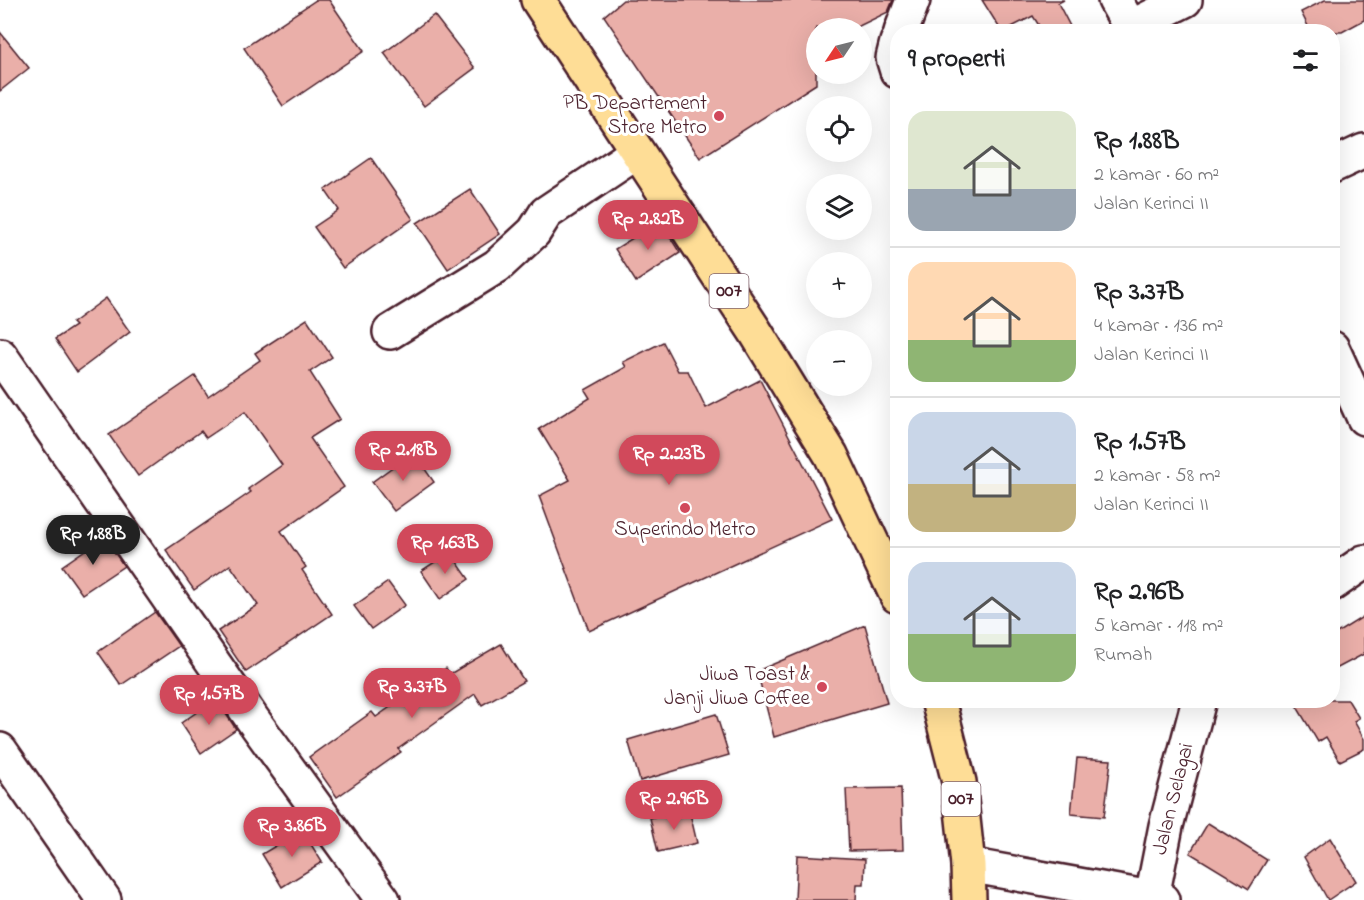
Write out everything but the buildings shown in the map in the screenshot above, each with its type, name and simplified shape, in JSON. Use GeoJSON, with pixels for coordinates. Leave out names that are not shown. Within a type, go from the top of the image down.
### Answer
{"type":"FeatureCollection","features":[{"type":"Feature","properties":{"kind":"main road","name":"007"},"geometry":{"type":"LineString","coordinates":[[538,0],[755,331],[831,455],[890,581]]}},
{"type":"Feature","properties":{"kind":"main road","name":"007"},"geometry":{"type":"LineString","coordinates":[[940,708],[959,782],[968,865],[969,900]]}},
{"type":"Feature","properties":{"kind":"street"},"geometry":{"type":"LineString","coordinates":[[904,24],[913,0]]}},
{"type":"Feature","properties":{"kind":"street"},"geometry":{"type":"LineString","coordinates":[[1126,20],[1185,0]]}},
{"type":"Feature","properties":{"kind":"street"},"geometry":{"type":"LineString","coordinates":[[1340,162],[1364,151]]}},
{"type":"Feature","properties":{"kind":"street"},"geometry":{"type":"LineString","coordinates":[[390,332],[497,266],[534,232],[546,213],[637,152]]}},
{"type":"Feature","properties":{"kind":"street"},"geometry":{"type":"LineString","coordinates":[[0,354],[253,720],[383,900]]}},
{"type":"Feature","properties":{"kind":"street"},"geometry":{"type":"LineString","coordinates":[[1340,359],[1357,383],[1364,417]]}},
{"type":"Feature","properties":{"kind":"street"},"geometry":{"type":"LineString","coordinates":[[1340,578],[1364,562]]}},
{"type":"Feature","properties":{"kind":"street","name":"Jalan Selagai"},"geometry":{"type":"LineString","coordinates":[[1157,899],[1166,826],[1197,708]]}},
{"type":"Feature","properties":{"kind":"street"},"geometry":{"type":"LineString","coordinates":[[0,750],[104,900]]}},
{"type":"Feature","properties":{"kind":"street"},"geometry":{"type":"LineString","coordinates":[[968,865],[1157,899]]}},
{"type":"Feature","properties":{"kind":"place","name":"PB Departement Store Metro"},"geometry":{"type":"Point","coordinates":[719,116]}},
{"type":"Feature","properties":{"kind":"place","name":"Superindo Metro"},"geometry":{"type":"Point","coordinates":[685,508]}},
{"type":"Feature","properties":{"kind":"place","name":"Jiwa Toast & Janji Jiwa Coffee"},"geometry":{"type":"Point","coordinates":[822,687]}}]}
